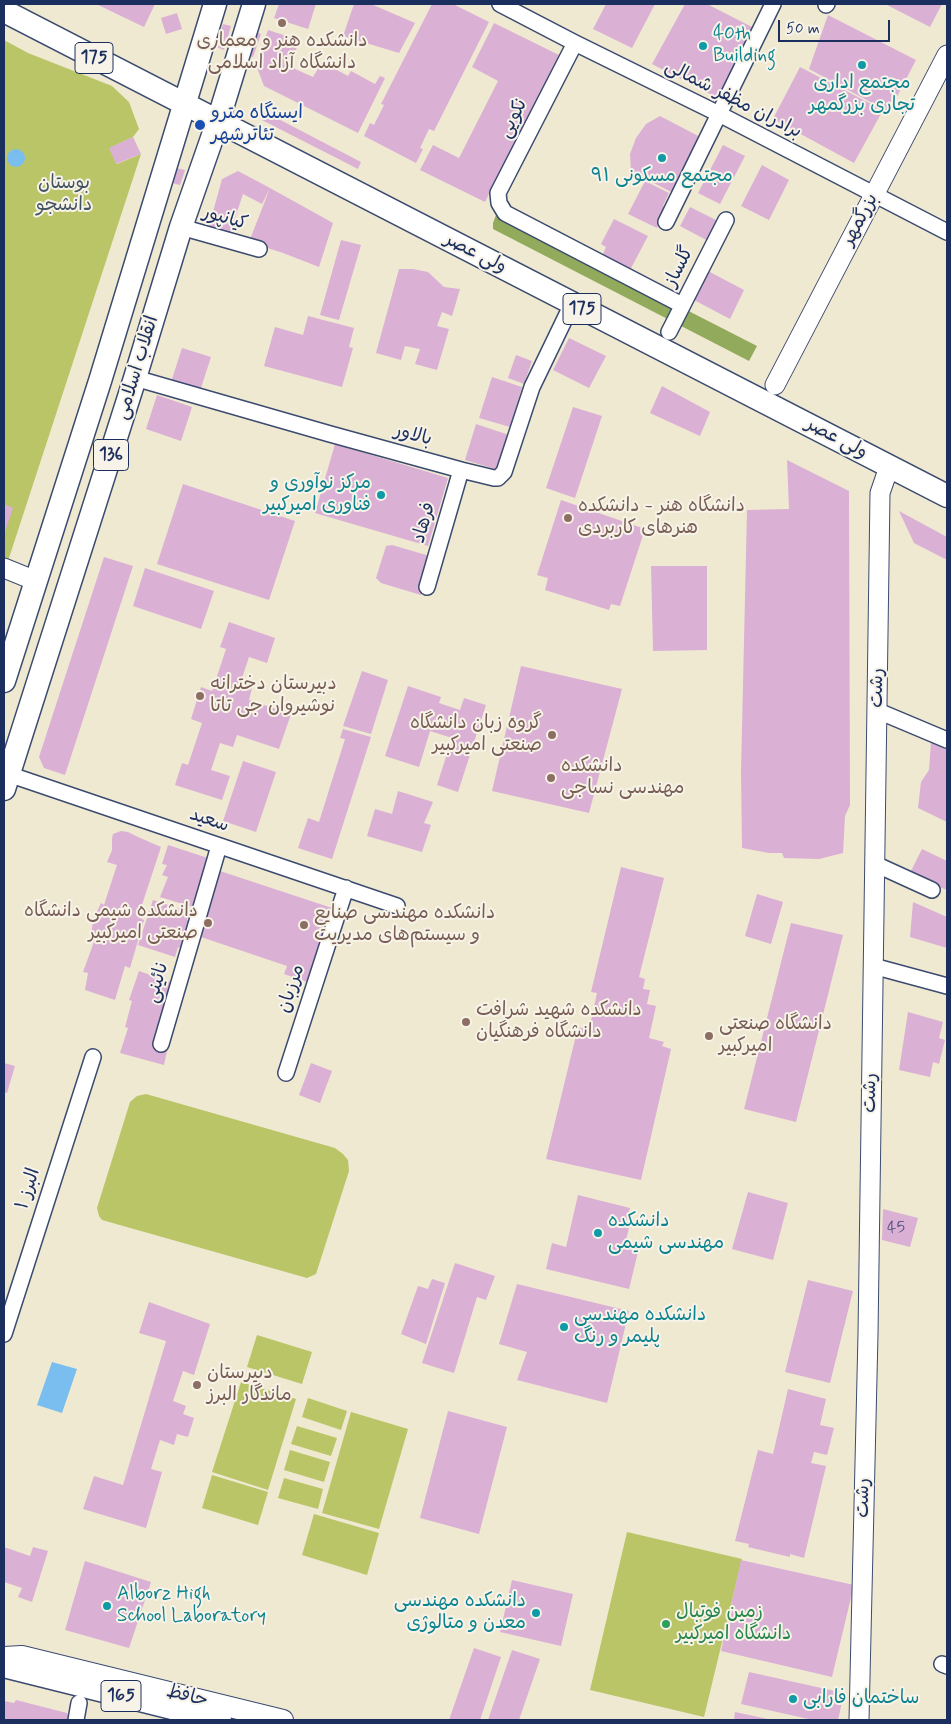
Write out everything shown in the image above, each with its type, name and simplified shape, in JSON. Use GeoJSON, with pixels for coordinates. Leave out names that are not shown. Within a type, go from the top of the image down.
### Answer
{"type":"FeatureCollection","features":[{"type":"Feature","properties":{"kind":"main road","name":"انقلاب اسلامی"},"geometry":{"type":"LineString","coordinates":[[4,681],[100,381],[215,4]]}},
{"type":"Feature","properties":{"kind":"main road","name":"انقلاب اسلامی"},"geometry":{"type":"LineString","coordinates":[[6,782],[136,378],[180,227],[218,121],[254,4]]}},
{"type":"Feature","properties":{"kind":"main road","name":"ولی عصر"},"geometry":{"type":"LineString","coordinates":[[4,11],[572,304],[771,394],[889,467],[947,496]]}},
{"type":"Feature","properties":{"kind":"main road","name":"حافظ"},"geometry":{"type":"LineString","coordinates":[[4,1657],[22,1656],[283,1720]]}},
{"type":"Feature","properties":{"kind":"main road","name":"165"},"geometry":{"type":"LineString","coordinates":[[13,1669],[220,1720]]}},
{"type":"Feature","properties":{"kind":"street","name":"برادران مظفر شمالی"},"geometry":{"type":"LineString","coordinates":[[500,4],[719,114],[947,232]]}},
{"type":"Feature","properties":{"kind":"street"},"geometry":{"type":"LineString","coordinates":[[666,222],[773,4]]}},
{"type":"Feature","properties":{"kind":"street","name":"نکویی"},"geometry":{"type":"LineString","coordinates":[[575,43],[498,193],[499,203],[505,212],[682,305]]}},
{"type":"Feature","properties":{"kind":"street","name":"بزرگمهر"},"geometry":{"type":"LineString","coordinates":[[771,394],[947,55]]}},
{"type":"Feature","properties":{"kind":"street","name":"گلساز"},"geometry":{"type":"LineString","coordinates":[[669,332],[726,220]]}},
{"type":"Feature","properties":{"kind":"street","name":"کیانپور"},"geometry":{"type":"LineString","coordinates":[[180,227],[259,249]]}},
{"type":"Feature","properties":{"kind":"street","name":"بالاور"},"geometry":{"type":"LineString","coordinates":[[136,378],[273,418],[494,478],[502,476],[504,472],[532,387],[572,304]]}},
{"type":"Feature","properties":{"kind":"street","name":"رشت"},"geometry":{"type":"LineString","coordinates":[[859,1720],[868,1334],[880,493],[889,467]]}},
{"type":"Feature","properties":{"kind":"street","name":"فرهاد"},"geometry":{"type":"LineString","coordinates":[[427,587],[461,470]]}},
{"type":"Feature","properties":{"kind":"street"},"geometry":{"type":"LineString","coordinates":[[4,568],[36,581]]}},
{"type":"Feature","properties":{"kind":"street"},"geometry":{"type":"LineString","coordinates":[[878,711],[947,740]]}},
{"type":"Feature","properties":{"kind":"street","name":"سعید"},"geometry":{"type":"LineString","coordinates":[[6,782],[219,846],[397,906]]}},
{"type":"Feature","properties":{"kind":"street","name":"نائینی"},"geometry":{"type":"LineString","coordinates":[[161,1044],[219,846]]}},
{"type":"Feature","properties":{"kind":"street"},"geometry":{"type":"LineString","coordinates":[[875,864],[932,890]]}},
{"type":"Feature","properties":{"kind":"street","name":"مرزبان"},"geometry":{"type":"LineString","coordinates":[[286,1073],[346,888]]}},
{"type":"Feature","properties":{"kind":"street"},"geometry":{"type":"LineString","coordinates":[[873,966],[947,986]]}},
{"type":"Feature","properties":{"kind":"street","name":"البرز ۱"},"geometry":{"type":"LineString","coordinates":[[4,1334],[93,1057]]}},
{"type":"Feature","properties":{"kind":"street"},"geometry":{"type":"LineString","coordinates":[[76,1720],[79,1703]]}},
{"type":"Feature","properties":{"kind":"green space","name":"بوستان دانشجو"},"geometry":{"type":"Polygon","coordinates":[[[4,40],[28,53],[112,86],[129,102],[139,129],[133,137],[110,148],[117,164],[141,154],[8,561],[4,559],[4,40]]]}},
{"type":"Feature","properties":{"kind":"green space"},"geometry":{"type":"Polygon","coordinates":[[[496,215],[503,216],[757,346],[749,361],[493,229],[496,215]]]}},
{"type":"Feature","properties":{"kind":"green space"},"geometry":{"type":"Polygon","coordinates":[[[146,1094],[335,1148],[343,1154],[348,1160],[349,1171],[316,1274],[307,1278],[102,1220],[97,1208],[130,1102],[137,1096],[146,1094]]]}},
{"type":"Feature","properties":{"kind":"green space"},"geometry":{"type":"Polygon","coordinates":[[[257,1335],[312,1352],[302,1384],[247,1367],[257,1335]]]}},
{"type":"Feature","properties":{"kind":"green space"},"geometry":{"type":"Polygon","coordinates":[[[241,1382],[296,1399],[268,1490],[212,1472],[241,1382]]]}},
{"type":"Feature","properties":{"kind":"green space"},"geometry":{"type":"Polygon","coordinates":[[[308,1398],[347,1411],[341,1430],[302,1417],[308,1398]]]}},
{"type":"Feature","properties":{"kind":"green space"},"geometry":{"type":"Polygon","coordinates":[[[351,1412],[408,1429],[379,1529],[322,1513],[351,1412]]]}},
{"type":"Feature","properties":{"kind":"green space"},"geometry":{"type":"Polygon","coordinates":[[[297,1426],[337,1438],[331,1456],[291,1444],[297,1426]]]}},
{"type":"Feature","properties":{"kind":"green space"},"geometry":{"type":"Polygon","coordinates":[[[290,1450],[330,1462],[324,1482],[284,1470],[290,1450]]]}},
{"type":"Feature","properties":{"kind":"green space"},"geometry":{"type":"Polygon","coordinates":[[[212,1475],[268,1492],[258,1525],[202,1508],[212,1475]]]}},
{"type":"Feature","properties":{"kind":"green space"},"geometry":{"type":"Polygon","coordinates":[[[284,1478],[323,1489],[318,1509],[278,1498],[284,1478]]]}},
{"type":"Feature","properties":{"kind":"green space"},"geometry":{"type":"Polygon","coordinates":[[[314,1514],[379,1533],[367,1575],[302,1555],[314,1514]]]}},
{"type":"Feature","properties":{"kind":"green space","name":"زمین فوتبال دانشگاه امیرکبیر"},"geometry":{"type":"Polygon","coordinates":[[[627,1532],[742,1559],[704,1717],[590,1690],[627,1532]]]}},
{"type":"Feature","properties":{"kind":"water"},"geometry":{"type":"Polygon","coordinates":[[[16,149],[22,152],[25,158],[22,164],[16,167],[10,164],[7,158],[10,152],[16,149]]]}},
{"type":"Feature","properties":{"kind":"water"},"geometry":{"type":"Polygon","coordinates":[[[52,1362],[77,1369],[62,1413],[37,1405],[52,1362]]]}},
{"type":"Feature","properties":{"kind":"building"},"geometry":{"type":"Polygon","coordinates":[[[96,4],[155,4],[144,27],[96,4]]]}},
{"type":"Feature","properties":{"kind":"building"},"geometry":{"type":"Polygon","coordinates":[[[279,4],[316,4],[308,29],[274,18],[279,4]]]}},
{"type":"Feature","properties":{"kind":"building"},"geometry":{"type":"Polygon","coordinates":[[[354,4],[371,4],[415,23],[399,53],[343,36],[354,4]]]}},
{"type":"Feature","properties":{"kind":"building"},"geometry":{"type":"Polygon","coordinates":[[[432,4],[453,4],[489,22],[434,131],[429,129],[420,148],[423,149],[416,163],[364,136],[370,123],[374,125],[384,105],[381,104],[432,4]]]}},
{"type":"Feature","properties":{"kind":"building"},"geometry":{"type":"Polygon","coordinates":[[[606,4],[655,4],[632,48],[593,29],[606,4]]]}},
{"type":"Feature","properties":{"kind":"building","name":"40th Building"},"geometry":{"type":"Polygon","coordinates":[[[685,4],[707,4],[754,28],[718,98],[652,64],[685,4]]]}},
{"type":"Feature","properties":{"kind":"building"},"geometry":{"type":"Polygon","coordinates":[[[885,4],[942,4],[930,27],[885,4]]]}},
{"type":"Feature","properties":{"kind":"building"},"geometry":{"type":"Polygon","coordinates":[[[177,13],[182,29],[166,34],[161,18],[177,13]]]}},
{"type":"Feature","properties":{"kind":"building","name":"مجتمع اداری تجاری بزرگمهر"},"geometry":{"type":"Polygon","coordinates":[[[828,15],[916,60],[889,112],[809,69],[828,15]]]}},
{"type":"Feature","properties":{"kind":"building"},"geometry":{"type":"Polygon","coordinates":[[[494,23],[559,55],[485,202],[420,170],[433,145],[459,158],[498,81],[472,67],[494,23]]]}},
{"type":"Feature","properties":{"kind":"building"},"geometry":{"type":"Polygon","coordinates":[[[223,24],[231,26],[224,50],[216,47],[223,24]]]}},
{"type":"Feature","properties":{"kind":"building"},"geometry":{"type":"Polygon","coordinates":[[[268,30],[299,40],[292,64],[295,69],[313,77],[322,62],[348,76],[351,71],[375,84],[380,76],[385,78],[358,133],[264,86],[256,65],[268,30]]]}},
{"type":"Feature","properties":{"kind":"building"},"geometry":{"type":"Polygon","coordinates":[[[256,32],[261,34],[253,57],[248,56],[256,32]]]}},
{"type":"Feature","properties":{"kind":"building"},"geometry":{"type":"Polygon","coordinates":[[[800,67],[883,110],[854,163],[773,119],[800,67]]]}},
{"type":"Feature","properties":{"kind":"building"},"geometry":{"type":"Polygon","coordinates":[[[265,112],[361,162],[358,169],[262,120],[265,112]]]}},
{"type":"Feature","properties":{"kind":"building","name":"مجتمع مسکونی ۹۱"},"geometry":{"type":"Polygon","coordinates":[[[660,116],[704,139],[675,194],[631,171],[630,154],[636,138],[646,124],[660,116]]]}},
{"type":"Feature","properties":{"kind":"building"},"geometry":{"type":"Polygon","coordinates":[[[133,137],[141,154],[116,164],[109,148],[133,137]]]}},
{"type":"Feature","properties":{"kind":"building"},"geometry":{"type":"Polygon","coordinates":[[[723,145],[745,156],[720,204],[698,193],[723,145]]]}},
{"type":"Feature","properties":{"kind":"building"},"geometry":{"type":"Polygon","coordinates":[[[762,165],[789,180],[769,220],[741,206],[762,165]]]}},
{"type":"Feature","properties":{"kind":"building"},"geometry":{"type":"Polygon","coordinates":[[[176,168],[185,170],[180,185],[172,183],[176,168]]]}},
{"type":"Feature","properties":{"kind":"building"},"geometry":{"type":"Polygon","coordinates":[[[238,171],[270,188],[262,204],[243,194],[229,236],[208,230],[222,179],[238,171]]]}},
{"type":"Feature","properties":{"kind":"building"},"geometry":{"type":"Polygon","coordinates":[[[645,181],[669,193],[663,206],[667,208],[657,228],[628,214],[645,181]]]}},
{"type":"Feature","properties":{"kind":"building"},"geometry":{"type":"Polygon","coordinates":[[[270,188],[333,223],[319,267],[249,242],[270,188]]]}},
{"type":"Feature","properties":{"kind":"building"},"geometry":{"type":"Polygon","coordinates":[[[690,207],[720,222],[710,242],[680,226],[690,207]]]}},
{"type":"Feature","properties":{"kind":"building"},"geometry":{"type":"Polygon","coordinates":[[[614,219],[648,236],[629,272],[609,262],[611,259],[603,254],[606,247],[601,244],[614,219]]]}},
{"type":"Feature","properties":{"kind":"building"},"geometry":{"type":"Polygon","coordinates":[[[341,240],[361,245],[339,320],[320,315],[341,240]]]}},
{"type":"Feature","properties":{"kind":"building"},"geometry":{"type":"Polygon","coordinates":[[[399,269],[428,272],[444,287],[460,289],[452,316],[442,312],[437,326],[449,329],[437,370],[415,364],[420,349],[405,346],[401,360],[376,353],[399,269]]]}},
{"type":"Feature","properties":{"kind":"building"},"geometry":{"type":"Polygon","coordinates":[[[708,271],[744,290],[730,319],[694,300],[708,271]]]}},
{"type":"Feature","properties":{"kind":"building"},"geometry":{"type":"Polygon","coordinates":[[[308,316],[354,328],[349,347],[353,348],[342,387],[264,366],[275,327],[303,335],[308,316]]]}},
{"type":"Feature","properties":{"kind":"building"},"geometry":{"type":"Polygon","coordinates":[[[569,338],[606,356],[589,388],[553,370],[569,338]]]}},
{"type":"Feature","properties":{"kind":"building"},"geometry":{"type":"Polygon","coordinates":[[[182,348],[211,357],[200,391],[171,382],[182,348]]]}},
{"type":"Feature","properties":{"kind":"building"},"geometry":{"type":"Polygon","coordinates":[[[516,355],[532,361],[524,384],[508,378],[516,355]]]}},
{"type":"Feature","properties":{"kind":"building"},"geometry":{"type":"Polygon","coordinates":[[[492,377],[522,387],[510,427],[479,418],[492,377]]]}},
{"type":"Feature","properties":{"kind":"building"},"geometry":{"type":"Polygon","coordinates":[[[662,386],[710,412],[700,436],[650,413],[662,386]]]}},
{"type":"Feature","properties":{"kind":"building"},"geometry":{"type":"Polygon","coordinates":[[[157,395],[192,407],[181,441],[146,429],[157,395]]]}},
{"type":"Feature","properties":{"kind":"building"},"geometry":{"type":"Polygon","coordinates":[[[573,407],[602,416],[575,498],[546,488],[573,407]]]}},
{"type":"Feature","properties":{"kind":"building"},"geometry":{"type":"Polygon","coordinates":[[[476,424],[509,435],[498,470],[465,460],[476,424]]]}},
{"type":"Feature","properties":{"kind":"building","name":"مرکز نوآوری و فناوری امیرکبیر"},"geometry":{"type":"Polygon","coordinates":[[[335,444],[448,478],[428,546],[315,513],[335,444]]]}},
{"type":"Feature","properties":{"kind":"building"},"geometry":{"type":"Polygon","coordinates":[[[787,460],[849,491],[850,805],[845,816],[843,853],[819,859],[784,858],[782,853],[769,853],[742,848],[741,772],[747,510],[789,509],[787,460]]]}},
{"type":"Feature","properties":{"kind":"building"},"geometry":{"type":"Polygon","coordinates":[[[183,484],[295,521],[269,600],[157,564],[183,484]]]}},
{"type":"Feature","properties":{"kind":"building"},"geometry":{"type":"Polygon","coordinates":[[[561,500],[645,529],[620,606],[611,604],[609,610],[545,590],[548,578],[537,575],[561,500]]]}},
{"type":"Feature","properties":{"kind":"building"},"geometry":{"type":"Polygon","coordinates":[[[4,504],[13,508],[4,535],[4,504]]]}},
{"type":"Feature","properties":{"kind":"building"},"geometry":{"type":"Polygon","coordinates":[[[899,511],[947,537],[947,560],[914,543],[899,511]]]}},
{"type":"Feature","properties":{"kind":"building"},"geometry":{"type":"Polygon","coordinates":[[[392,545],[433,557],[421,595],[381,583],[376,578],[386,546],[392,545]]]}},
{"type":"Feature","properties":{"kind":"building"},"geometry":{"type":"Polygon","coordinates":[[[104,557],[133,566],[65,775],[44,768],[39,757],[104,557]]]}},
{"type":"Feature","properties":{"kind":"building"},"geometry":{"type":"Polygon","coordinates":[[[651,566],[707,566],[707,650],[653,651],[651,566]]]}},
{"type":"Feature","properties":{"kind":"building"},"geometry":{"type":"Polygon","coordinates":[[[145,568],[214,591],[201,629],[133,606],[145,568]]]}},
{"type":"Feature","properties":{"kind":"building"},"geometry":{"type":"Polygon","coordinates":[[[229,622],[275,638],[267,663],[249,657],[240,684],[252,688],[249,700],[291,714],[279,749],[237,735],[233,747],[220,743],[211,770],[230,776],[222,800],[175,785],[182,763],[188,765],[202,723],[191,719],[201,687],[212,691],[226,649],[220,647],[229,622]]]}},
{"type":"Feature","properties":{"kind":"building"},"geometry":{"type":"Polygon","coordinates":[[[521,666],[622,689],[589,813],[492,791],[521,666]]]}},
{"type":"Feature","properties":{"kind":"building"},"geometry":{"type":"Polygon","coordinates":[[[362,671],[388,680],[371,734],[343,726],[362,671]]]}},
{"type":"Feature","properties":{"kind":"building"},"geometry":{"type":"Polygon","coordinates":[[[408,686],[441,697],[439,703],[460,710],[464,698],[486,705],[458,792],[437,785],[452,738],[430,731],[419,767],[385,756],[408,686]]]}},
{"type":"Feature","properties":{"kind":"building"},"geometry":{"type":"Polygon","coordinates":[[[343,729],[371,737],[332,859],[298,848],[308,818],[319,822],[345,739],[340,738],[343,729]]]}},
{"type":"Feature","properties":{"kind":"building"},"geometry":{"type":"Polygon","coordinates":[[[931,742],[947,749],[947,822],[918,808],[921,782],[929,770],[931,742]]]}},
{"type":"Feature","properties":{"kind":"building"},"geometry":{"type":"Polygon","coordinates":[[[243,761],[276,772],[256,832],[223,821],[243,761]]]}},
{"type":"Feature","properties":{"kind":"building"},"geometry":{"type":"Polygon","coordinates":[[[398,791],[433,802],[424,823],[431,825],[422,852],[367,836],[375,809],[392,814],[398,791]]]}},
{"type":"Feature","properties":{"kind":"building"},"geometry":{"type":"Polygon","coordinates":[[[121,831],[128,832],[161,847],[138,917],[144,920],[130,968],[125,966],[115,1000],[85,990],[88,973],[83,972],[95,939],[91,936],[93,921],[101,903],[104,905],[117,865],[107,862],[112,850],[113,834],[121,831]]]}},
{"type":"Feature","properties":{"kind":"building"},"geometry":{"type":"Polygon","coordinates":[[[168,845],[211,859],[196,908],[160,897],[168,877],[162,875],[167,865],[162,864],[168,845]]]}},
{"type":"Feature","properties":{"kind":"building"},"geometry":{"type":"Polygon","coordinates":[[[922,849],[947,861],[947,890],[909,875],[922,849]]]}},
{"type":"Feature","properties":{"kind":"building"},"geometry":{"type":"Polygon","coordinates":[[[621,867],[664,878],[639,977],[645,979],[643,989],[650,990],[647,1004],[656,1006],[649,1038],[664,1042],[662,1046],[671,1049],[641,1180],[546,1159],[578,1027],[589,1030],[597,993],[591,992],[621,867]]]}},
{"type":"Feature","properties":{"kind":"building"},"geometry":{"type":"Polygon","coordinates":[[[220,871],[332,908],[307,982],[284,974],[287,966],[198,936],[220,871]]]}},
{"type":"Feature","properties":{"kind":"building"},"geometry":{"type":"Polygon","coordinates":[[[757,894],[783,902],[771,944],[745,936],[757,894]]]}},
{"type":"Feature","properties":{"kind":"building"},"geometry":{"type":"Polygon","coordinates":[[[153,900],[190,912],[187,920],[191,921],[182,949],[178,947],[175,957],[138,945],[153,900]]]}},
{"type":"Feature","properties":{"kind":"building"},"geometry":{"type":"Polygon","coordinates":[[[913,902],[947,917],[947,948],[910,937],[913,902]]]}},
{"type":"Feature","properties":{"kind":"building"},"geometry":{"type":"Polygon","coordinates":[[[791,923],[843,935],[796,1122],[744,1109],[791,923]]]}},
{"type":"Feature","properties":{"kind":"building"},"geometry":{"type":"Polygon","coordinates":[[[139,971],[173,983],[156,1047],[167,1051],[164,1065],[120,1053],[128,1028],[125,1027],[132,1001],[129,1000],[139,971]]]}},
{"type":"Feature","properties":{"kind":"building"},"geometry":{"type":"Polygon","coordinates":[[[908,1012],[943,1022],[939,1038],[945,1040],[939,1064],[933,1062],[930,1077],[899,1070],[908,1012]]]}},
{"type":"Feature","properties":{"kind":"building"},"geometry":{"type":"Polygon","coordinates":[[[4,1063],[15,1066],[7,1093],[4,1092],[4,1063]]]}},
{"type":"Feature","properties":{"kind":"building"},"geometry":{"type":"Polygon","coordinates":[[[311,1063],[332,1071],[320,1103],[299,1095],[311,1063]]]}},
{"type":"Feature","properties":{"kind":"building"},"geometry":{"type":"Polygon","coordinates":[[[748,1192],[788,1203],[773,1260],[732,1249],[748,1192]]]}},
{"type":"Feature","properties":{"kind":"building","name":"دانشکده مهندسی شیمی"},"geometry":{"type":"Polygon","coordinates":[[[578,1195],[630,1208],[626,1222],[630,1224],[625,1244],[639,1248],[629,1289],[546,1269],[552,1243],[566,1247],[578,1195]]]}},
{"type":"Feature","properties":{"kind":"building"},"geometry":{"type":"Polygon","coordinates":[[[883,1209],[918,1218],[910,1247],[882,1240],[883,1209]]]}},
{"type":"Feature","properties":{"kind":"building"},"geometry":{"type":"Polygon","coordinates":[[[455,1263],[495,1276],[486,1300],[477,1297],[454,1373],[422,1363],[455,1263]]]}},
{"type":"Feature","properties":{"kind":"building"},"geometry":{"type":"Polygon","coordinates":[[[432,1279],[445,1283],[426,1344],[401,1334],[418,1286],[428,1289],[432,1279]]]}},
{"type":"Feature","properties":{"kind":"building"},"geometry":{"type":"Polygon","coordinates":[[[808,1280],[853,1291],[830,1383],[785,1372],[808,1280]]]}},
{"type":"Feature","properties":{"kind":"building","name":"دانشکده مهندسی پلیمر و رنگ"},"geometry":{"type":"Polygon","coordinates":[[[517,1284],[629,1311],[607,1403],[517,1380],[527,1352],[499,1344],[517,1284]]]}},
{"type":"Feature","properties":{"kind":"building"},"geometry":{"type":"Polygon","coordinates":[[[149,1302],[210,1324],[194,1375],[183,1371],[173,1401],[186,1406],[183,1414],[194,1418],[188,1437],[177,1434],[174,1445],[160,1440],[151,1469],[162,1472],[146,1528],[83,1509],[94,1476],[123,1485],[166,1341],[139,1333],[149,1302]]]}},
{"type":"Feature","properties":{"kind":"building"},"geometry":{"type":"Polygon","coordinates":[[[788,1389],[826,1399],[820,1425],[834,1428],[827,1455],[814,1452],[811,1463],[826,1466],[804,1558],[790,1554],[790,1557],[748,1547],[749,1544],[735,1541],[758,1450],[773,1454],[788,1389]]]}},
{"type":"Feature","properties":{"kind":"building"},"geometry":{"type":"Polygon","coordinates":[[[448,1411],[507,1427],[479,1534],[420,1518],[448,1411]]]}},
{"type":"Feature","properties":{"kind":"building"},"geometry":{"type":"Polygon","coordinates":[[[4,1547],[30,1556],[33,1547],[48,1551],[32,1602],[18,1597],[22,1588],[4,1582],[4,1547]]]}},
{"type":"Feature","properties":{"kind":"building"},"geometry":{"type":"Polygon","coordinates":[[[741,1560],[854,1585],[832,1677],[721,1651],[741,1560]]]}},
{"type":"Feature","properties":{"kind":"building","name":"Alborz High School Laboratory"},"geometry":{"type":"Polygon","coordinates":[[[85,1561],[151,1582],[129,1648],[65,1630],[85,1561]]]}},
{"type":"Feature","properties":{"kind":"building","name":"دانشکده مهندسی معدن و متالوژی"},"geometry":{"type":"Polygon","coordinates":[[[512,1580],[573,1594],[561,1646],[500,1632],[512,1580]]]}},
{"type":"Feature","properties":{"kind":"building"},"geometry":{"type":"Polygon","coordinates":[[[474,1648],[501,1657],[480,1720],[449,1720],[474,1648]]]}},
{"type":"Feature","properties":{"kind":"building"},"geometry":{"type":"Polygon","coordinates":[[[512,1650],[540,1659],[519,1720],[488,1720],[512,1650]]]}},
{"type":"Feature","properties":{"kind":"building","name":"ساختمان فارابی"},"geometry":{"type":"Polygon","coordinates":[[[749,1672],[844,1693],[838,1720],[813,1720],[741,1704],[749,1672]]]}},
{"type":"Feature","properties":{"kind":"building"},"geometry":{"type":"Polygon","coordinates":[[[16,1700],[67,1713],[70,1720],[4,1720],[4,1701],[14,1703],[16,1700]]]}},
{"type":"Feature","properties":{"kind":"building"},"geometry":{"type":"Polygon","coordinates":[[[735,1712],[768,1719],[768,1720],[734,1720],[735,1712]]]}},
{"type":"Feature","properties":{"kind":"place","name":"دانشکده هنر و معماری دانشگاه آزاد اسلامی"},"geometry":{"type":"Point","coordinates":[282,23]}},
{"type":"Feature","properties":{"kind":"place","name":"40th Building"},"geometry":{"type":"Point","coordinates":[703,46]}},
{"type":"Feature","properties":{"kind":"place","name":"مجتمع اداری تجاری بزرگمهر"},"geometry":{"type":"Point","coordinates":[862,65]}},
{"type":"Feature","properties":{"kind":"place","name":"ایستگاه مترو تئاترشهر"},"geometry":{"type":"Point","coordinates":[200,125]}},
{"type":"Feature","properties":{"kind":"place","name":"مجتمع مسکونی ۹۱"},"geometry":{"type":"Point","coordinates":[662,158]}},
{"type":"Feature","properties":{"kind":"place","name":"مرکز نوآوری و فناوری امیرکبیر"},"geometry":{"type":"Point","coordinates":[381,495]}},
{"type":"Feature","properties":{"kind":"place","name":"دانشگاه هنر - دانشکده هنرهای کاربردی"},"geometry":{"type":"Point","coordinates":[568,518]}},
{"type":"Feature","properties":{"kind":"place","name":"دبیرستان دخترانه نوشیروان جی تاتا"},"geometry":{"type":"Point","coordinates":[200,696]}},
{"type":"Feature","properties":{"kind":"place","name":"گروه زبان دانشگاه صنعتی امیرکبیر"},"geometry":{"type":"Point","coordinates":[552,735]}},
{"type":"Feature","properties":{"kind":"place","name":"دانشکده مهندسی نساجی"},"geometry":{"type":"Point","coordinates":[551,778]}},
{"type":"Feature","properties":{"kind":"place","name":"دانشکده شیمی دانشگاه صنعتی امیرکبیر"},"geometry":{"type":"Point","coordinates":[208,923]}},
{"type":"Feature","properties":{"kind":"place","name":"دانشکده مهندسی صنایع و سیستم‌های مدیریت"},"geometry":{"type":"Point","coordinates":[304,925]}},
{"type":"Feature","properties":{"kind":"place","name":"دانشکده شهید شرافت دانشگاه فرهنگیان"},"geometry":{"type":"Point","coordinates":[466,1022]}},
{"type":"Feature","properties":{"kind":"place","name":"دانشگاه صنعتی امیرکبیر"},"geometry":{"type":"Point","coordinates":[709,1036]}},
{"type":"Feature","properties":{"kind":"place","name":"دانشکده مهندسی شیمی"},"geometry":{"type":"Point","coordinates":[598,1233]}},
{"type":"Feature","properties":{"kind":"place","name":"دانشکده مهندسی پلیمر و رنگ"},"geometry":{"type":"Point","coordinates":[564,1327]}},
{"type":"Feature","properties":{"kind":"place","name":"دبیرستان ماندگار البرز"},"geometry":{"type":"Point","coordinates":[197,1385]}},
{"type":"Feature","properties":{"kind":"place","name":"Alborz High School Laboratory"},"geometry":{"type":"Point","coordinates":[107,1606]}},
{"type":"Feature","properties":{"kind":"place","name":"دانشکده مهندسی معدن و متالوژی"},"geometry":{"type":"Point","coordinates":[536,1613]}},
{"type":"Feature","properties":{"kind":"place","name":"زمین فوتبال دانشگاه امیرکبیر"},"geometry":{"type":"Point","coordinates":[666,1624]}},
{"type":"Feature","properties":{"kind":"place","name":"ساختمان فارابی"},"geometry":{"type":"Point","coordinates":[793,1699]}}]}
